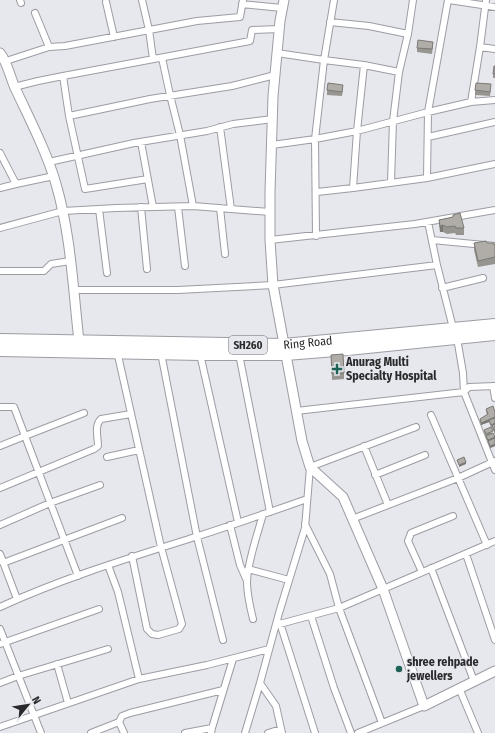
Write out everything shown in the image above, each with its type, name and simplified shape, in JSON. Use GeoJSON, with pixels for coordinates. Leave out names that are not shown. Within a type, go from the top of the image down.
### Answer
{"type":"FeatureCollection","features":[{"type":"Feature","properties":{"kind":"highway","name":"Ring Road"},"geometry":{"type":"LineString","coordinates":[[455,333],[495,324]]}},
{"type":"Feature","properties":{"kind":"highway","name":"Ring Road"},"geometry":{"type":"LineString","coordinates":[[0,350],[239,354],[285,350],[344,340],[455,333],[495,334]]}},
{"type":"Feature","properties":{"kind":"highway","name":"Ring Road"},"geometry":{"type":"LineString","coordinates":[[0,340],[79,341],[285,350]]}},
{"type":"Feature","properties":{"kind":"street"},"geometry":{"type":"LineString","coordinates":[[142,0],[149,30],[153,59]]}},
{"type":"Feature","properties":{"kind":"street"},"geometry":{"type":"LineString","coordinates":[[316,236],[315,140],[324,60],[334,0]]}},
{"type":"Feature","properties":{"kind":"street"},"geometry":{"type":"LineString","coordinates":[[391,182],[394,120],[399,72],[408,34],[413,0]]}},
{"type":"Feature","properties":{"kind":"street"},"geometry":{"type":"LineString","coordinates":[[427,178],[428,112],[448,0],[486,3],[495,7]]}},
{"type":"Feature","properties":{"kind":"street"},"geometry":{"type":"LineString","coordinates":[[106,2],[114,37]]}},
{"type":"Feature","properties":{"kind":"street"},"geometry":{"type":"LineString","coordinates":[[79,341],[74,290],[63,211],[54,176],[14,87],[3,57],[49,46],[65,46],[197,21],[240,17],[242,2],[283,4],[279,29],[272,118],[270,240],[273,285],[302,441],[310,467],[305,524],[278,624],[245,733]]}},
{"type":"Feature","properties":{"kind":"street"},"geometry":{"type":"LineString","coordinates":[[471,102],[486,3]]}},
{"type":"Feature","properties":{"kind":"street"},"geometry":{"type":"LineString","coordinates":[[35,13],[49,46]]}},
{"type":"Feature","properties":{"kind":"street"},"geometry":{"type":"LineString","coordinates":[[330,22],[369,26],[408,34]]}},
{"type":"Feature","properties":{"kind":"street"},"geometry":{"type":"LineString","coordinates":[[14,87],[63,76],[250,41],[252,30],[279,29]]}},
{"type":"Feature","properties":{"kind":"street"},"geometry":{"type":"LineString","coordinates":[[480,47],[495,49]]}},
{"type":"Feature","properties":{"kind":"street"},"geometry":{"type":"LineString","coordinates":[[277,53],[364,65],[399,72]]}},
{"type":"Feature","properties":{"kind":"street"},"geometry":{"type":"LineString","coordinates":[[162,58],[180,135],[193,206]]}},
{"type":"Feature","properties":{"kind":"street"},"geometry":{"type":"LineString","coordinates":[[353,188],[364,65]]}},
{"type":"Feature","properties":{"kind":"street"},"geometry":{"type":"LineString","coordinates":[[69,116],[170,95],[232,86],[275,75]]}},
{"type":"Feature","properties":{"kind":"street"},"geometry":{"type":"LineString","coordinates":[[63,76],[69,116],[85,189],[148,179]]}},
{"type":"Feature","properties":{"kind":"street"},"geometry":{"type":"LineString","coordinates":[[272,145],[315,140],[471,102],[495,100]]}},
{"type":"Feature","properties":{"kind":"street"},"geometry":{"type":"LineString","coordinates":[[49,162],[141,142],[272,118]]}},
{"type":"Feature","properties":{"kind":"street"},"geometry":{"type":"LineString","coordinates":[[428,136],[495,122]]}},
{"type":"Feature","properties":{"kind":"street"},"geometry":{"type":"LineString","coordinates":[[220,127],[231,209]]}},
{"type":"Feature","properties":{"kind":"street"},"geometry":{"type":"LineString","coordinates":[[141,142],[153,207]]}},
{"type":"Feature","properties":{"kind":"street"},"geometry":{"type":"LineString","coordinates":[[0,153],[16,184]]}},
{"type":"Feature","properties":{"kind":"street"},"geometry":{"type":"LineString","coordinates":[[316,192],[427,178],[495,164]]}},
{"type":"Feature","properties":{"kind":"street"},"geometry":{"type":"LineString","coordinates":[[0,188],[54,176]]}},
{"type":"Feature","properties":{"kind":"street"},"geometry":{"type":"LineString","coordinates":[[0,228],[63,211],[193,206],[270,212]]}},
{"type":"Feature","properties":{"kind":"street"},"geometry":{"type":"LineString","coordinates":[[141,207],[147,269]]}},
{"type":"Feature","properties":{"kind":"street"},"geometry":{"type":"LineString","coordinates":[[178,207],[185,266]]}},
{"type":"Feature","properties":{"kind":"street"},"geometry":{"type":"LineString","coordinates":[[220,208],[225,254]]}},
{"type":"Feature","properties":{"kind":"street"},"geometry":{"type":"LineString","coordinates":[[99,209],[107,273]]}},
{"type":"Feature","properties":{"kind":"street"},"geometry":{"type":"LineString","coordinates":[[270,240],[316,236],[428,222],[495,210]]}},
{"type":"Feature","properties":{"kind":"street"},"geometry":{"type":"LineString","coordinates":[[428,222],[442,288],[455,333],[463,373],[464,392],[494,462],[495,470]]}},
{"type":"Feature","properties":{"kind":"street"},"geometry":{"type":"LineString","coordinates":[[432,240],[495,246]]}},
{"type":"Feature","properties":{"kind":"street"},"geometry":{"type":"LineString","coordinates":[[0,271],[44,271],[51,264],[70,261]]}},
{"type":"Feature","properties":{"kind":"street"},"geometry":{"type":"LineString","coordinates":[[74,290],[178,290],[273,285],[437,265]]}},
{"type":"Feature","properties":{"kind":"street"},"geometry":{"type":"LineString","coordinates":[[442,288],[483,278]]}},
{"type":"Feature","properties":{"kind":"street"},"geometry":{"type":"LineString","coordinates":[[117,352],[162,547],[182,624],[179,629],[158,635],[152,634],[147,629],[132,556]]}},
{"type":"Feature","properties":{"kind":"street"},"geometry":{"type":"LineString","coordinates":[[161,353],[197,536],[223,640]]}},
{"type":"Feature","properties":{"kind":"street"},"geometry":{"type":"LineString","coordinates":[[200,354],[238,522]]}},
{"type":"Feature","properties":{"kind":"street"},"geometry":{"type":"LineString","coordinates":[[239,354],[270,512]]}},
{"type":"Feature","properties":{"kind":"street"},"geometry":{"type":"LineString","coordinates":[[296,411],[464,392],[469,386],[494,386],[495,398]]}},
{"type":"Feature","properties":{"kind":"street"},"geometry":{"type":"LineString","coordinates":[[0,407],[14,407],[78,576]]}},
{"type":"Feature","properties":{"kind":"street"},"geometry":{"type":"LineString","coordinates":[[0,446],[84,413]]}},
{"type":"Feature","properties":{"kind":"street"},"geometry":{"type":"LineString","coordinates":[[0,488],[94,449],[98,446],[97,425],[101,419],[131,414]]}},
{"type":"Feature","properties":{"kind":"street"},"geometry":{"type":"LineString","coordinates":[[431,415],[487,544]]}},
{"type":"Feature","properties":{"kind":"street"},"geometry":{"type":"LineString","coordinates":[[310,467],[416,427]]}},
{"type":"Feature","properties":{"kind":"street"},"geometry":{"type":"LineString","coordinates":[[364,446],[388,505]]}},
{"type":"Feature","properties":{"kind":"street"},"geometry":{"type":"LineString","coordinates":[[107,457],[139,450]]}},
{"type":"Feature","properties":{"kind":"street"},"geometry":{"type":"LineString","coordinates":[[375,475],[425,455]]}},
{"type":"Feature","properties":{"kind":"street"},"geometry":{"type":"LineString","coordinates":[[352,519],[458,478],[494,462]]}},
{"type":"Feature","properties":{"kind":"street"},"geometry":{"type":"LineString","coordinates":[[310,467],[343,498],[382,589],[424,706]]}},
{"type":"Feature","properties":{"kind":"street"},"geometry":{"type":"LineString","coordinates":[[0,525],[50,503],[100,485]]}},
{"type":"Feature","properties":{"kind":"street"},"geometry":{"type":"LineString","coordinates":[[0,607],[132,556],[308,499]]}},
{"type":"Feature","properties":{"kind":"street"},"geometry":{"type":"LineString","coordinates":[[254,619],[248,595],[248,569],[263,514]]}},
{"type":"Feature","properties":{"kind":"street"},"geometry":{"type":"LineString","coordinates":[[422,572],[408,541],[411,533],[453,516]]}},
{"type":"Feature","properties":{"kind":"street"},"geometry":{"type":"LineString","coordinates":[[3,563],[122,518]]}},
{"type":"Feature","properties":{"kind":"street"},"geometry":{"type":"LineString","coordinates":[[305,524],[330,574],[339,608],[382,723]]}},
{"type":"Feature","properties":{"kind":"street"},"geometry":{"type":"LineString","coordinates":[[230,525],[240,565],[247,581]]}},
{"type":"Feature","properties":{"kind":"street"},"geometry":{"type":"LineString","coordinates":[[278,624],[339,608],[495,541]]}},
{"type":"Feature","properties":{"kind":"street"},"geometry":{"type":"LineString","coordinates":[[0,554],[17,600]]}},
{"type":"Feature","properties":{"kind":"street"},"geometry":{"type":"LineString","coordinates":[[466,554],[495,640]]}},
{"type":"Feature","properties":{"kind":"street"},"geometry":{"type":"LineString","coordinates":[[108,565],[118,592],[139,679]]}},
{"type":"Feature","properties":{"kind":"street"},"geometry":{"type":"LineString","coordinates":[[431,568],[474,681]]}},
{"type":"Feature","properties":{"kind":"street"},"geometry":{"type":"LineString","coordinates":[[248,569],[289,580]]}},
{"type":"Feature","properties":{"kind":"street"},"geometry":{"type":"LineString","coordinates":[[3,643],[99,609]]}},
{"type":"Feature","properties":{"kind":"street"},"geometry":{"type":"LineString","coordinates":[[311,616],[334,688],[351,733]]}},
{"type":"Feature","properties":{"kind":"street"},"geometry":{"type":"LineString","coordinates":[[278,624],[315,733]]}},
{"type":"Feature","properties":{"kind":"street"},"geometry":{"type":"LineString","coordinates":[[0,629],[3,643],[41,733]]}},
{"type":"Feature","properties":{"kind":"street"},"geometry":{"type":"LineString","coordinates":[[0,683],[18,676],[108,649]]}},
{"type":"Feature","properties":{"kind":"street"},"geometry":{"type":"LineString","coordinates":[[0,727],[139,679],[269,650]]}},
{"type":"Feature","properties":{"kind":"street"},"geometry":{"type":"LineString","coordinates":[[185,733],[211,730],[233,658]]}},
{"type":"Feature","properties":{"kind":"street"},"geometry":{"type":"LineString","coordinates":[[57,664],[68,703]]}},
{"type":"Feature","properties":{"kind":"street"},"geometry":{"type":"LineString","coordinates":[[358,733],[424,706],[495,671]]}},
{"type":"Feature","properties":{"kind":"street"},"geometry":{"type":"LineString","coordinates":[[260,683],[276,706],[282,731],[268,733]]}},
{"type":"Feature","properties":{"kind":"street"},"geometry":{"type":"LineString","coordinates":[[459,688],[477,732]]}},
{"type":"Feature","properties":{"kind":"street"},"geometry":{"type":"LineString","coordinates":[[91,733],[119,722],[122,716],[130,713],[223,690]]}},
{"type":"Feature","properties":{"kind":"street"},"geometry":{"type":"LineString","coordinates":[[119,722],[124,733]]}},
{"type":"Feature","properties":{"kind":"building"},"geometry":{"type":"Polygon","coordinates":[[[418,40],[433,42],[432,49],[417,48],[418,40]]]}},
{"type":"Feature","properties":{"kind":"building"},"geometry":{"type":"Polygon","coordinates":[[[494,66],[495,74],[493,74],[494,66]]]}},
{"type":"Feature","properties":{"kind":"building"},"geometry":{"type":"Polygon","coordinates":[[[328,83],[343,85],[342,92],[327,90],[328,83]]]}},
{"type":"Feature","properties":{"kind":"building"},"geometry":{"type":"Polygon","coordinates":[[[476,83],[491,84],[490,92],[475,90],[476,83]]]}},
{"type":"Feature","properties":{"kind":"building"},"geometry":{"type":"Polygon","coordinates":[[[460,213],[464,228],[456,228],[455,226],[447,227],[443,225],[440,226],[439,220],[453,217],[453,215],[460,213]]]}},
{"type":"Feature","properties":{"kind":"building"},"geometry":{"type":"Polygon","coordinates":[[[486,241],[487,243],[495,244],[495,257],[478,261],[474,243],[486,241]]]}},
{"type":"Feature","properties":{"kind":"building"},"geometry":{"type":"Polygon","coordinates":[[[343,354],[344,373],[332,374],[331,355],[343,354]]]}},
{"type":"Feature","properties":{"kind":"building"},"geometry":{"type":"Polygon","coordinates":[[[493,406],[495,417],[481,423],[480,419],[488,414],[486,409],[493,406]]]}},
{"type":"Feature","properties":{"kind":"building"},"geometry":{"type":"Polygon","coordinates":[[[495,418],[495,423],[491,425],[489,420],[495,418]]]}},
{"type":"Feature","properties":{"kind":"building"},"geometry":{"type":"Polygon","coordinates":[[[495,424],[495,430],[494,430],[492,425],[495,424]]]}},
{"type":"Feature","properties":{"kind":"building"},"geometry":{"type":"Polygon","coordinates":[[[491,427],[493,431],[486,434],[484,430],[491,427]]]}},
{"type":"Feature","properties":{"kind":"building"},"geometry":{"type":"Polygon","coordinates":[[[493,433],[495,437],[488,440],[486,436],[493,433]]]}},
{"type":"Feature","properties":{"kind":"building"},"geometry":{"type":"Polygon","coordinates":[[[495,438],[495,444],[490,446],[488,441],[495,438]]]}},
{"type":"Feature","properties":{"kind":"building"},"geometry":{"type":"Polygon","coordinates":[[[464,457],[466,462],[459,465],[457,460],[464,457]]]}},
{"type":"Feature","properties":{"kind":"place","name":"Anurag Multi Specialty Hospital"},"geometry":{"type":"Point","coordinates":[337,369]}},
{"type":"Feature","properties":{"kind":"place","name":"shree rehpade jewellers"},"geometry":{"type":"Point","coordinates":[399,669]}}]}
